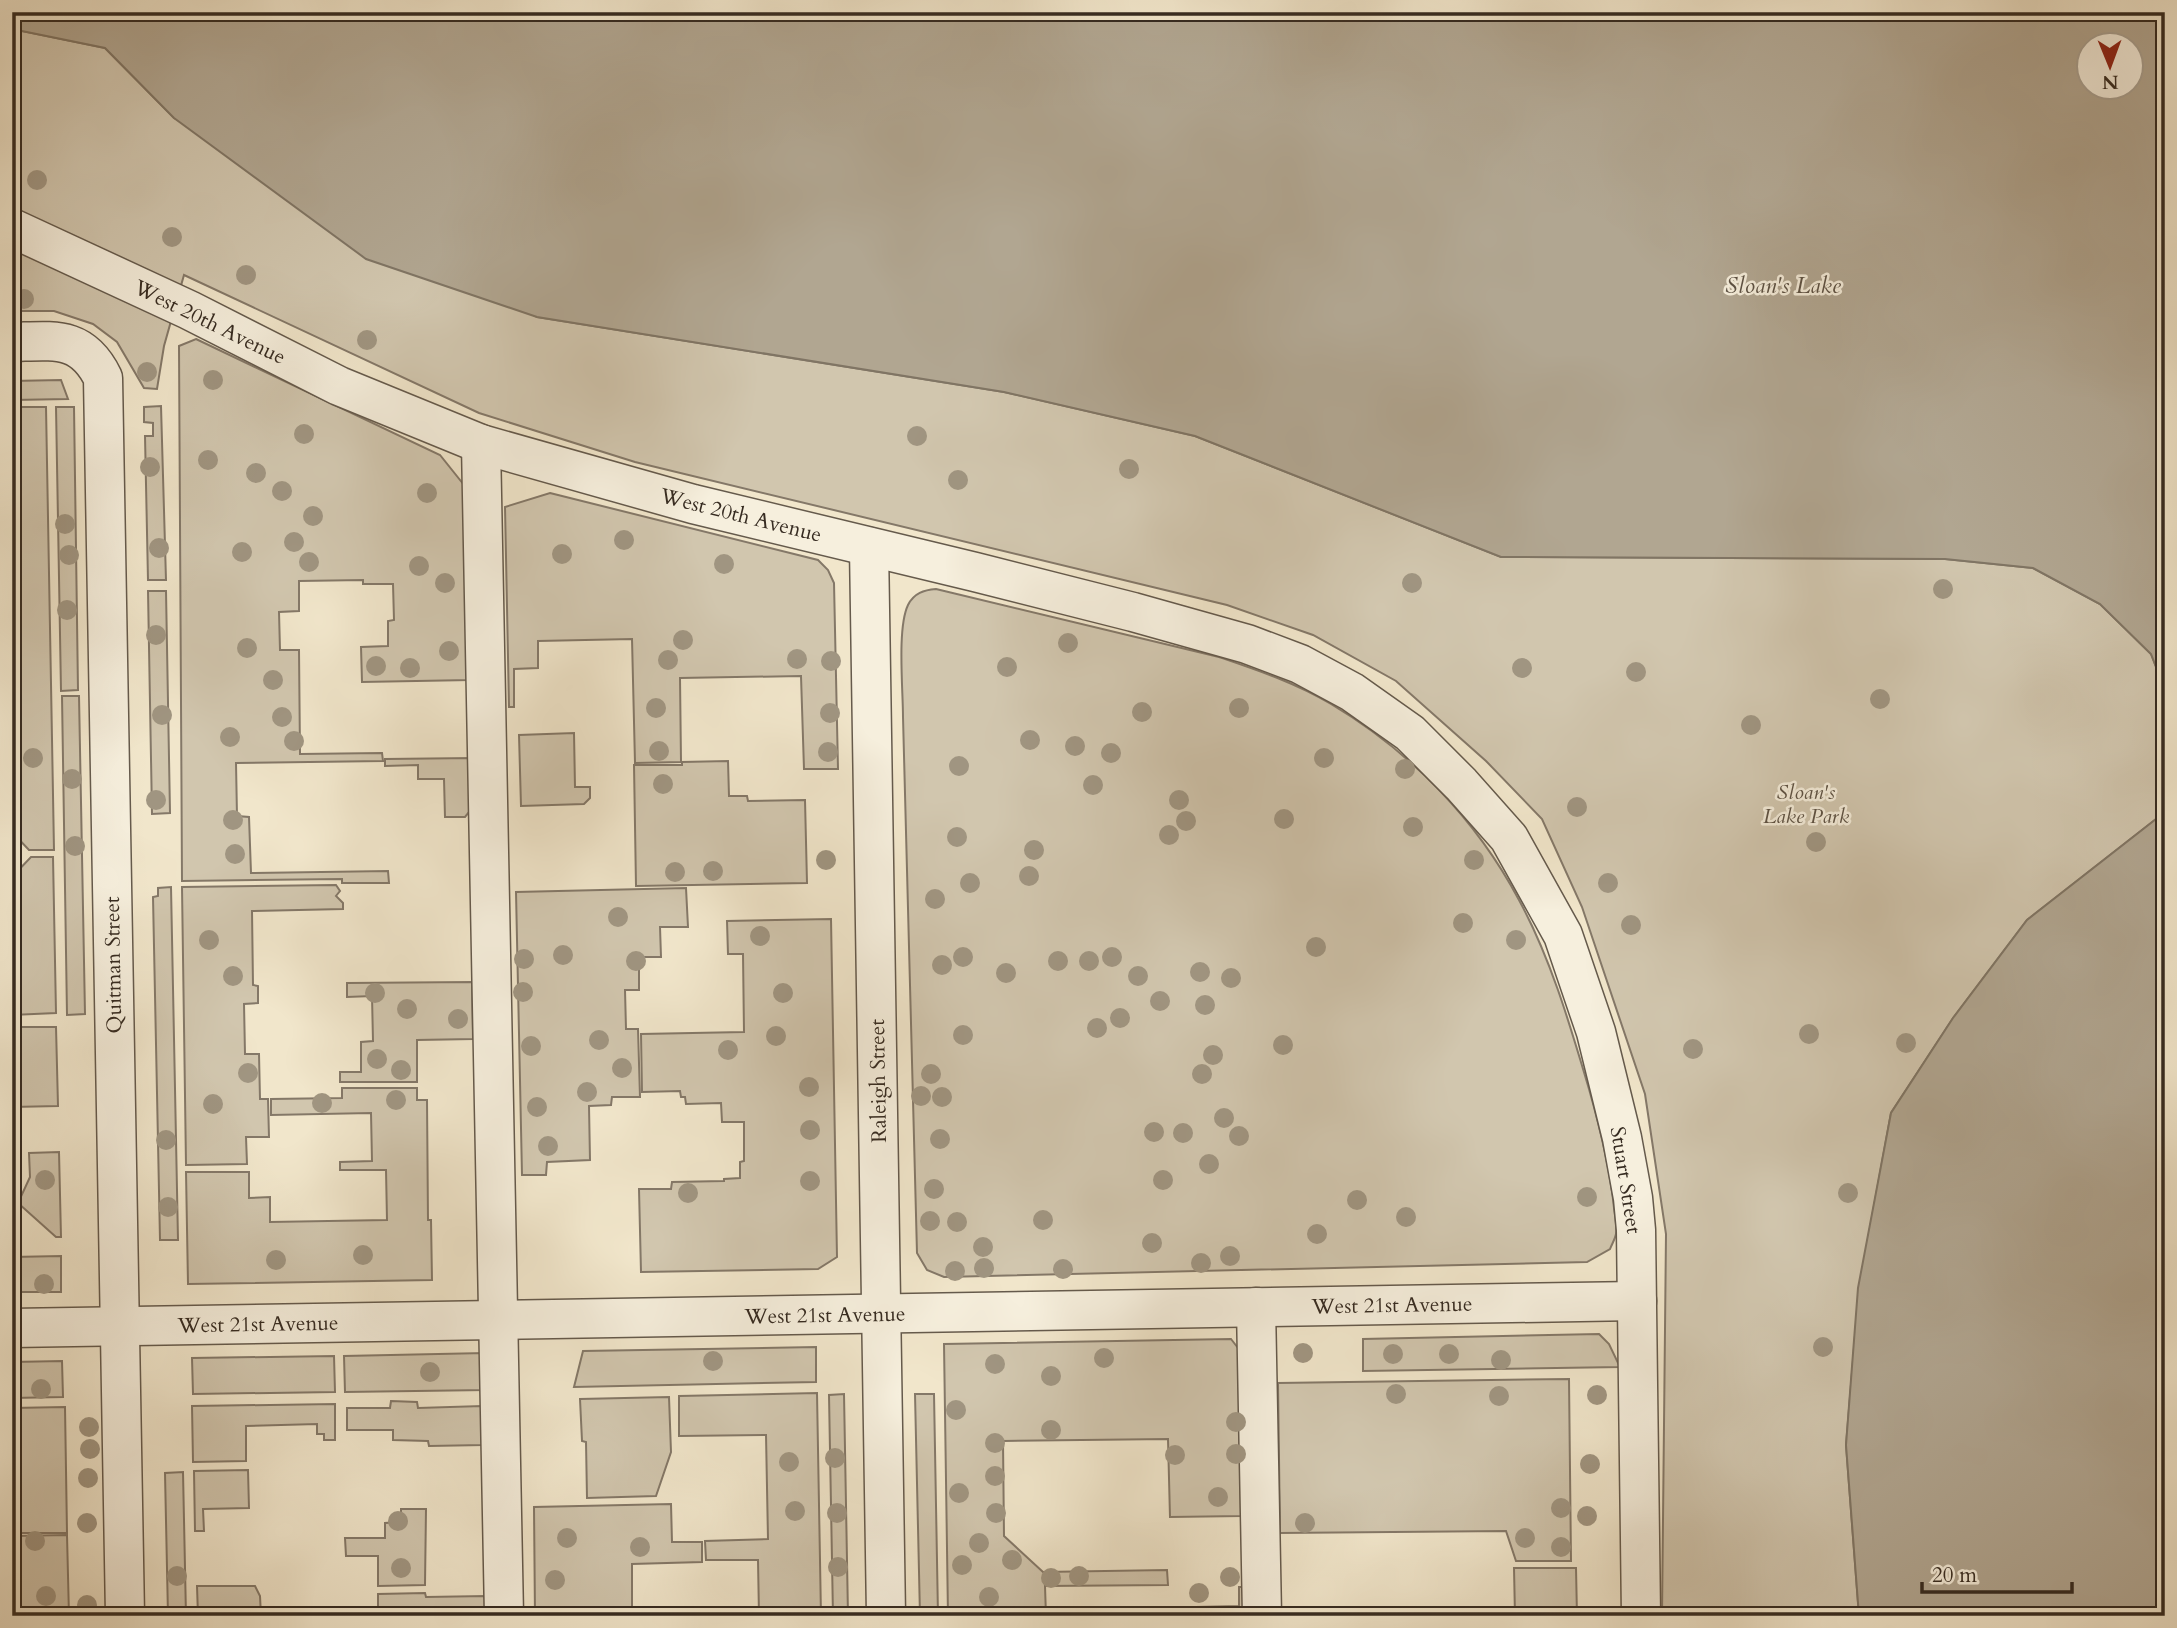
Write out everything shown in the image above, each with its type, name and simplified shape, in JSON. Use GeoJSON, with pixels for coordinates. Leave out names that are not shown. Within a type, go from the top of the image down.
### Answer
{"type":"FeatureCollection","features":[{"type":"Feature","properties":{"kind":"street","name":"West 20th Avenue"},"geometry":{"type":"LineString","coordinates":[[15,229],[189,310],[340,386],[481,444],[693,504],[1133,612],[1247,644],[1300,664],[1352,692],[1410,733],[1461,784]]}},
{"type":"Feature","properties":{"kind":"street","name":"Quitman Street"},"geometry":{"type":"LineString","coordinates":[[12,342],[56,341],[71,344],[84,351],[103,378],[125,1616]]}},
{"type":"Feature","properties":{"kind":"street"},"geometry":{"type":"LineString","coordinates":[[481,444],[504,1616]]}},
{"type":"Feature","properties":{"kind":"street","name":"Raleigh Street"},"geometry":{"type":"LineString","coordinates":[[869,547],[886,1616]]}},
{"type":"Feature","properties":{"kind":"street","name":"Stuart Street"},"geometry":{"type":"LineString","coordinates":[[1461,784],[1509,838],[1563,934],[1596,1032],[1622,1138],[1633,1199],[1641,1616]]}},
{"type":"Feature","properties":{"kind":"street","name":"West 21st Avenue"},"geometry":{"type":"LineString","coordinates":[[12,1328],[1637,1301]]}},
{"type":"Feature","properties":{"kind":"street"},"geometry":{"type":"LineString","coordinates":[[1256,1307],[1262,1616]]}},
{"type":"Feature","properties":{"kind":"green space","name":"Sloan's Lake Park"},"geometry":{"type":"Polygon","coordinates":[[[12,29],[105,48],[174,118],[537,317],[1004,392],[1195,436],[1501,557],[1945,559],[2033,568],[2100,604],[2151,654],[2165,690],[2165,812],[2027,920],[1953,1018],[1891,1113],[1859,1288],[1846,1445],[1859,1616],[1662,1616],[1666,1234],[1645,1094],[1582,907],[1542,819],[1486,761],[1396,681],[1313,635],[1227,605],[635,462],[479,413],[184,275],[164,346],[157,389],[144,388],[117,342],[93,324],[54,311],[12,311],[12,29]]]}},
{"type":"Feature","properties":{"kind":"green space"},"geometry":{"type":"Polygon","coordinates":[[[196,339],[440,455],[468,490],[470,680],[362,682],[361,647],[388,646],[388,621],[394,620],[393,584],[363,584],[363,580],[299,581],[299,611],[279,612],[280,650],[299,650],[300,754],[382,753],[383,761],[236,763],[237,816],[249,817],[251,873],[388,871],[389,883],[342,883],[342,879],[182,881],[179,346],[196,339]]]}},
{"type":"Feature","properties":{"kind":"green space"},"geometry":{"type":"Polygon","coordinates":[[[61,380],[68,399],[12,400],[12,381],[61,380]]]}},
{"type":"Feature","properties":{"kind":"green space"},"geometry":{"type":"Polygon","coordinates":[[[161,406],[166,580],[148,580],[145,436],[153,436],[153,423],[144,422],[144,407],[161,406]]]}},
{"type":"Feature","properties":{"kind":"green space"},"geometry":{"type":"Polygon","coordinates":[[[12,407],[46,407],[54,850],[29,850],[12,832],[12,407]]]}},
{"type":"Feature","properties":{"kind":"green space"},"geometry":{"type":"Polygon","coordinates":[[[56,407],[74,407],[78,690],[61,691],[56,407]]]}},
{"type":"Feature","properties":{"kind":"green space"},"geometry":{"type":"Polygon","coordinates":[[[550,493],[818,560],[828,570],[834,583],[838,769],[804,769],[801,676],[680,678],[681,762],[635,763],[632,639],[538,641],[538,668],[514,669],[514,707],[509,707],[505,507],[550,493]]]}},
{"type":"Feature","properties":{"kind":"green space"},"geometry":{"type":"Polygon","coordinates":[[[936,589],[1219,657],[1318,696],[1388,743],[1414,765],[1461,815],[1502,870],[1530,922],[1550,969],[1582,1065],[1604,1148],[1616,1224],[1616,1234],[1610,1249],[1587,1262],[944,1277],[927,1270],[917,1253],[902,643],[905,615],[910,601],[920,593],[936,589]]]}},
{"type":"Feature","properties":{"kind":"green space"},"geometry":{"type":"Polygon","coordinates":[[[148,591],[166,591],[170,813],[152,814],[148,591]]]}},
{"type":"Feature","properties":{"kind":"green space"},"geometry":{"type":"Polygon","coordinates":[[[62,696],[79,696],[85,1014],[67,1015],[62,696]]]}},
{"type":"Feature","properties":{"kind":"green space"},"geometry":{"type":"Polygon","coordinates":[[[574,733],[575,787],[590,787],[590,798],[584,804],[521,806],[519,735],[574,733]]]}},
{"type":"Feature","properties":{"kind":"green space"},"geometry":{"type":"Polygon","coordinates":[[[474,758],[474,806],[465,817],[445,817],[444,779],[418,779],[418,765],[385,766],[385,759],[474,758]]]}},
{"type":"Feature","properties":{"kind":"green space"},"geometry":{"type":"Polygon","coordinates":[[[728,761],[729,796],[747,796],[748,801],[805,800],[807,883],[636,886],[634,765],[728,761]]]}},
{"type":"Feature","properties":{"kind":"green space"},"geometry":{"type":"Polygon","coordinates":[[[31,857],[53,857],[56,1013],[12,1015],[12,877],[31,857]]]}},
{"type":"Feature","properties":{"kind":"green space"},"geometry":{"type":"Polygon","coordinates":[[[336,885],[340,891],[336,896],[343,903],[343,909],[252,911],[253,985],[258,986],[258,1003],[244,1004],[245,1054],[259,1054],[260,1099],[268,1099],[269,1137],[246,1137],[247,1164],[186,1165],[182,887],[336,885]]]}},
{"type":"Feature","properties":{"kind":"green space"},"geometry":{"type":"Polygon","coordinates":[[[171,887],[178,1240],[160,1240],[153,897],[158,896],[158,888],[171,887]]]}},
{"type":"Feature","properties":{"kind":"green space"},"geometry":{"type":"Polygon","coordinates":[[[686,888],[688,927],[660,927],[661,957],[639,957],[639,990],[625,990],[626,1029],[638,1029],[640,1097],[612,1097],[611,1105],[589,1106],[590,1160],[547,1162],[546,1175],[522,1175],[516,892],[686,888]]]}},
{"type":"Feature","properties":{"kind":"green space"},"geometry":{"type":"Polygon","coordinates":[[[831,919],[837,1257],[818,1269],[641,1272],[639,1189],[671,1189],[672,1182],[740,1178],[740,1162],[744,1161],[744,1122],[722,1122],[721,1103],[686,1104],[680,1091],[642,1092],[641,1034],[744,1032],[743,954],[728,954],[727,921],[831,919]]]}},
{"type":"Feature","properties":{"kind":"green space"},"geometry":{"type":"Polygon","coordinates":[[[472,982],[473,1039],[417,1040],[417,1082],[340,1082],[340,1072],[361,1072],[361,1042],[373,1041],[372,996],[347,997],[347,983],[472,982]]]}},
{"type":"Feature","properties":{"kind":"green space"},"geometry":{"type":"Polygon","coordinates":[[[12,1027],[56,1027],[58,1106],[12,1107],[12,1027]]]}},
{"type":"Feature","properties":{"kind":"green space"},"geometry":{"type":"Polygon","coordinates":[[[342,1088],[417,1088],[417,1100],[427,1100],[428,1220],[431,1220],[432,1280],[188,1284],[186,1172],[249,1172],[249,1198],[270,1197],[270,1222],[387,1220],[386,1170],[340,1170],[340,1162],[372,1161],[371,1113],[271,1115],[271,1099],[342,1098],[342,1088]]]}},
{"type":"Feature","properties":{"kind":"green space"},"geometry":{"type":"Polygon","coordinates":[[[59,1152],[61,1237],[56,1237],[18,1203],[30,1177],[29,1153],[59,1152]]]}},
{"type":"Feature","properties":{"kind":"green space"},"geometry":{"type":"Polygon","coordinates":[[[61,1256],[61,1292],[12,1292],[12,1257],[61,1256]]]}},
{"type":"Feature","properties":{"kind":"green space"},"geometry":{"type":"Polygon","coordinates":[[[1599,1334],[1609,1344],[1620,1367],[1363,1371],[1363,1339],[1599,1334]]]}},
{"type":"Feature","properties":{"kind":"green space"},"geometry":{"type":"Polygon","coordinates":[[[1231,1339],[1238,1348],[1241,1516],[1170,1517],[1168,1439],[1003,1441],[1004,1536],[1043,1572],[1167,1570],[1168,1585],[1045,1586],[1046,1616],[948,1616],[944,1344],[1231,1339]]]}},
{"type":"Feature","properties":{"kind":"green space"},"geometry":{"type":"Polygon","coordinates":[[[816,1347],[816,1382],[574,1387],[583,1351],[816,1347]]]}},
{"type":"Feature","properties":{"kind":"green space"},"geometry":{"type":"Polygon","coordinates":[[[485,1353],[486,1390],[345,1392],[344,1356],[485,1353]]]}},
{"type":"Feature","properties":{"kind":"green space"},"geometry":{"type":"Polygon","coordinates":[[[334,1356],[335,1392],[193,1394],[192,1358],[334,1356]]]}},
{"type":"Feature","properties":{"kind":"green space"},"geometry":{"type":"Polygon","coordinates":[[[62,1361],[63,1397],[12,1398],[12,1362],[62,1361]]]}},
{"type":"Feature","properties":{"kind":"green space"},"geometry":{"type":"Polygon","coordinates":[[[1569,1379],[1571,1561],[1516,1561],[1506,1531],[1280,1533],[1278,1383],[1569,1379]]]}},
{"type":"Feature","properties":{"kind":"green space"},"geometry":{"type":"Polygon","coordinates":[[[817,1393],[821,1616],[759,1616],[758,1560],[706,1560],[705,1541],[768,1539],[766,1435],[679,1436],[679,1396],[817,1393]]]}},
{"type":"Feature","properties":{"kind":"green space"},"geometry":{"type":"Polygon","coordinates":[[[844,1394],[848,1616],[833,1616],[829,1395],[844,1394]]]}},
{"type":"Feature","properties":{"kind":"green space"},"geometry":{"type":"Polygon","coordinates":[[[915,1394],[934,1394],[938,1616],[920,1616],[915,1394]]]}},
{"type":"Feature","properties":{"kind":"green space"},"geometry":{"type":"Polygon","coordinates":[[[669,1397],[671,1452],[656,1496],[587,1498],[586,1442],[582,1441],[580,1399],[669,1397]]]}},
{"type":"Feature","properties":{"kind":"green space"},"geometry":{"type":"Polygon","coordinates":[[[391,1401],[417,1402],[418,1408],[482,1406],[483,1445],[429,1446],[428,1441],[393,1440],[393,1430],[347,1430],[347,1408],[390,1408],[391,1401]]]}},
{"type":"Feature","properties":{"kind":"green space"},"geometry":{"type":"Polygon","coordinates":[[[335,1404],[335,1440],[324,1440],[324,1434],[317,1434],[317,1424],[246,1426],[246,1461],[193,1462],[192,1406],[335,1404]]]}},
{"type":"Feature","properties":{"kind":"green space"},"geometry":{"type":"Polygon","coordinates":[[[65,1407],[67,1533],[12,1533],[12,1408],[65,1407]]]}},
{"type":"Feature","properties":{"kind":"green space"},"geometry":{"type":"Polygon","coordinates":[[[248,1470],[249,1508],[203,1509],[204,1531],[195,1531],[194,1471],[248,1470]]]}},
{"type":"Feature","properties":{"kind":"green space"},"geometry":{"type":"Polygon","coordinates":[[[183,1472],[186,1616],[168,1616],[165,1473],[183,1472]]]}},
{"type":"Feature","properties":{"kind":"green space"},"geometry":{"type":"Polygon","coordinates":[[[671,1504],[672,1542],[702,1542],[702,1562],[632,1564],[632,1616],[535,1616],[534,1507],[671,1504]]]}},
{"type":"Feature","properties":{"kind":"green space"},"geometry":{"type":"Polygon","coordinates":[[[401,1509],[426,1509],[425,1585],[378,1586],[378,1556],[346,1556],[345,1538],[385,1538],[385,1523],[401,1522],[401,1509]]]}},
{"type":"Feature","properties":{"kind":"green space"},"geometry":{"type":"Polygon","coordinates":[[[67,1535],[69,1616],[12,1616],[12,1536],[67,1535]]]}},
{"type":"Feature","properties":{"kind":"green space"},"geometry":{"type":"Polygon","coordinates":[[[1514,1568],[1576,1568],[1577,1616],[1515,1616],[1514,1568]]]}},
{"type":"Feature","properties":{"kind":"green space"},"geometry":{"type":"Polygon","coordinates":[[[197,1586],[255,1586],[260,1596],[261,1616],[198,1616],[197,1586]]]}},
{"type":"Feature","properties":{"kind":"green space"},"geometry":{"type":"Polygon","coordinates":[[[1239,1587],[1245,1587],[1250,1616],[1153,1616],[1153,1608],[1239,1606],[1239,1587]]]}},
{"type":"Feature","properties":{"kind":"green space"},"geometry":{"type":"Polygon","coordinates":[[[425,1593],[426,1597],[486,1596],[487,1616],[378,1616],[378,1594],[425,1593]]]}},
{"type":"Feature","properties":{"kind":"water","name":"Sloan's Lake"},"geometry":{"type":"Polygon","coordinates":[[[12,12],[2165,12],[2165,690],[2151,654],[2100,604],[2033,568],[1945,559],[1501,557],[1195,436],[1004,392],[537,317],[366,259],[174,118],[105,48],[12,29],[12,12]]]}},
{"type":"Feature","properties":{"kind":"water"},"geometry":{"type":"Polygon","coordinates":[[[2165,812],[2165,1616],[1859,1616],[1846,1445],[1858,1288],[1891,1113],[1953,1018],[2027,920],[2165,812]]]}}]}
